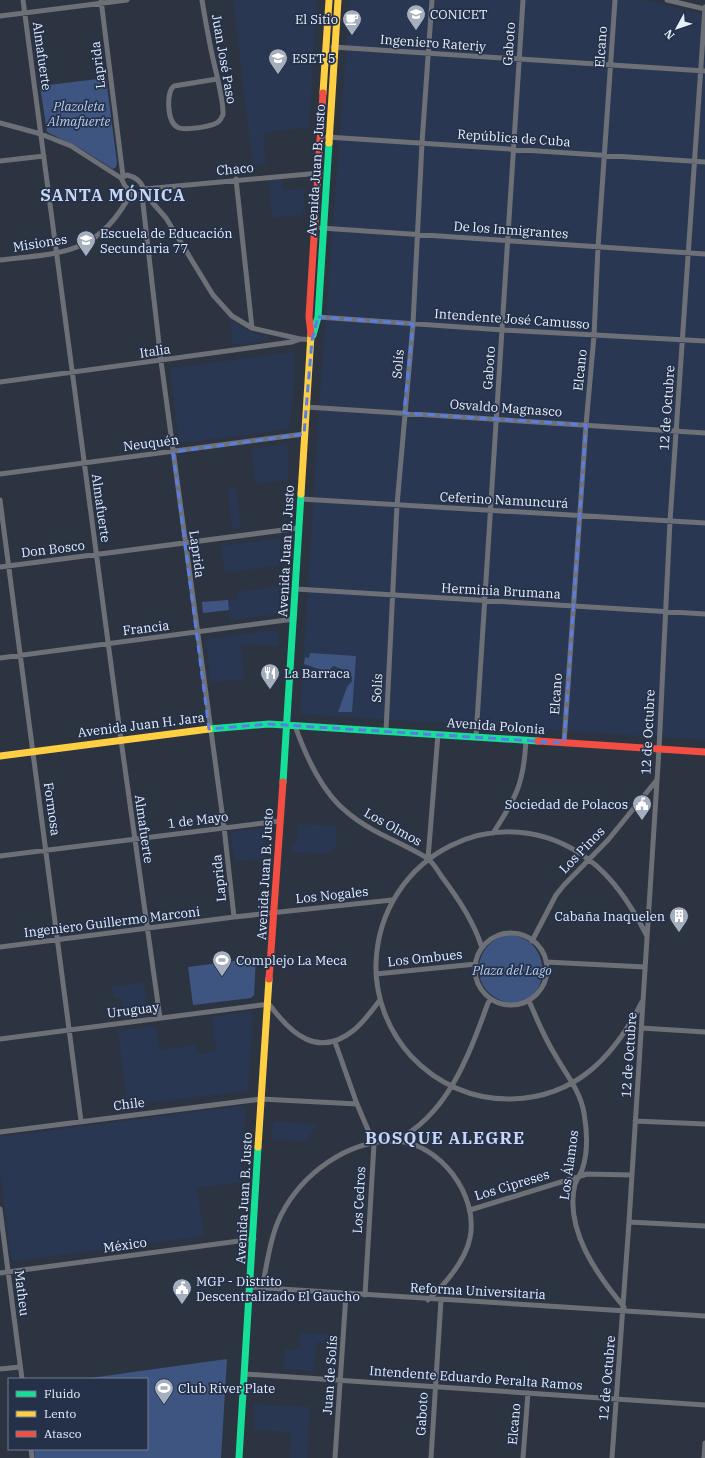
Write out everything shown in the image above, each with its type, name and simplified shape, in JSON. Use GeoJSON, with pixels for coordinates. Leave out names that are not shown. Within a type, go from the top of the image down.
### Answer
{"type":"FeatureCollection","features":[{"type":"Feature","properties":{"kind":"main road","name":"Avenida Juan B. Justo"},"geometry":{"type":"LineString","coordinates":[[312,340],[309,317],[329,0]]}},
{"type":"Feature","properties":{"kind":"main road","name":"Avenida Juan B. Justo"},"geometry":{"type":"LineString","coordinates":[[239,1458],[254,1239],[261,1098],[296,589],[304,434],[312,340],[318,317],[338,0]]}},
{"type":"Feature","properties":{"kind":"main road","name":"Avenida Juan H. Jara"},"geometry":{"type":"LineString","coordinates":[[0,756],[209,729],[268,724],[286,725]]}},
{"type":"Feature","properties":{"kind":"main road","name":"Avenida Polonia"},"geometry":{"type":"LineString","coordinates":[[286,725],[705,752]]}},
{"type":"Feature","properties":{"kind":"street","name":"Almafuerte"},"geometry":{"type":"LineString","coordinates":[[23,0],[108,644],[160,1018]]}},
{"type":"Feature","properties":{"kind":"street"},"geometry":{"type":"LineString","coordinates":[[0,16],[101,2],[127,0]]}},
{"type":"Feature","properties":{"kind":"street","name":"Juan José Paso"},"geometry":{"type":"LineString","coordinates":[[202,0],[217,79],[223,115],[219,122],[214,126],[176,127],[171,121],[168,95],[170,89],[174,86],[217,79]]}},
{"type":"Feature","properties":{"kind":"street","name":"Solís"},"geometry":{"type":"LineString","coordinates":[[386,731],[392,595],[404,413],[413,324],[416,235],[432,0]]}},
{"type":"Feature","properties":{"kind":"street","name":"Gaboto"},"geometry":{"type":"LineString","coordinates":[[476,737],[523,0]]}},
{"type":"Feature","properties":{"kind":"street","name":"Elcano"},"geometry":{"type":"LineString","coordinates":[[564,743],[579,515],[594,336],[598,247],[615,0]]}},
{"type":"Feature","properties":{"kind":"street"},"geometry":{"type":"LineString","coordinates":[[668,0],[705,8]]}},
{"type":"Feature","properties":{"kind":"street","name":"Laprida"},"geometry":{"type":"LineString","coordinates":[[101,2],[122,177]]}},
{"type":"Feature","properties":{"kind":"street","name":"12 de Octubre"},"geometry":{"type":"LineString","coordinates":[[612,1458],[615,1398],[629,1222],[659,749],[670,521],[694,161],[702,71],[705,8]]}},
{"type":"Feature","properties":{"kind":"street","name":"Ingeniero Rateriy"},"geometry":{"type":"LineString","coordinates":[[326,47],[702,71]]}},
{"type":"Feature","properties":{"kind":"street"},"geometry":{"type":"LineString","coordinates":[[0,123],[41,134],[77,150],[122,177],[130,176],[136,178],[143,192],[166,218],[201,276],[223,307],[241,323],[252,328],[301,340]]}},
{"type":"Feature","properties":{"kind":"street","name":"República de Cuba"},"geometry":{"type":"LineString","coordinates":[[321,137],[705,162]]}},
{"type":"Feature","properties":{"kind":"street"},"geometry":{"type":"LineString","coordinates":[[0,161],[44,156]]}},
{"type":"Feature","properties":{"kind":"street","name":"Chaco"},"geometry":{"type":"LineString","coordinates":[[131,193],[137,196],[143,192],[236,179],[318,172],[327,173]]}},
{"type":"Feature","properties":{"kind":"street"},"geometry":{"type":"LineString","coordinates":[[122,177],[125,186],[131,193]]}},
{"type":"Feature","properties":{"kind":"street"},"geometry":{"type":"LineString","coordinates":[[236,179],[252,328]]}},
{"type":"Feature","properties":{"kind":"street","name":"Laprida"},"geometry":{"type":"LineString","coordinates":[[143,192],[160,361],[209,729],[224,827],[234,917]]}},
{"type":"Feature","properties":{"kind":"street","name":"Misiones"},"geometry":{"type":"LineString","coordinates":[[0,260],[57,253],[75,248],[95,237],[116,218],[131,193]]}},
{"type":"Feature","properties":{"kind":"street","name":"De los Inmigrantes"},"geometry":{"type":"LineString","coordinates":[[315,228],[705,254]]}},
{"type":"Feature","properties":{"kind":"street","name":"Intendente José Camusso"},"geometry":{"type":"LineString","coordinates":[[318,317],[594,336],[705,341]]}},
{"type":"Feature","properties":{"kind":"street","name":"Italia"},"geometry":{"type":"LineString","coordinates":[[0,382],[160,361],[301,340],[312,340]]}},
{"type":"Feature","properties":{"kind":"street","name":"Osvaldo Magnasco"},"geometry":{"type":"LineString","coordinates":[[306,407],[586,424],[705,433]]}},
{"type":"Feature","properties":{"kind":"street","name":"Neuquén"},"geometry":{"type":"LineString","coordinates":[[0,474],[304,434]]}},
{"type":"Feature","properties":{"kind":"street","name":"Ceferino Namuncurá"},"geometry":{"type":"LineString","coordinates":[[301,499],[705,523]]}},
{"type":"Feature","properties":{"kind":"street","name":"Formosa"},"geometry":{"type":"LineString","coordinates":[[0,500],[81,1121]]}},
{"type":"Feature","properties":{"kind":"street","name":"Don Bosco"},"geometry":{"type":"LineString","coordinates":[[0,567],[299,528]]}},
{"type":"Feature","properties":{"kind":"street","name":"Herminia Brumana"},"geometry":{"type":"LineString","coordinates":[[296,589],[705,614]]}},
{"type":"Feature","properties":{"kind":"street","name":"Francia"},"geometry":{"type":"LineString","coordinates":[[0,658],[294,619]]}},
{"type":"Feature","properties":{"kind":"street","name":"Los Olmos"},"geometry":{"type":"LineString","coordinates":[[295,726],[300,740],[324,787],[347,813],[372,830],[428,859],[460,902],[474,926],[481,945]]}},
{"type":"Feature","properties":{"kind":"street"},"geometry":{"type":"LineString","coordinates":[[428,859],[438,734]]}},
{"type":"Feature","properties":{"kind":"street"},"geometry":{"type":"LineString","coordinates":[[493,833],[510,807],[519,787],[525,767],[526,740]]}},
{"type":"Feature","properties":{"kind":"street","name":"Los Pinos"},"geometry":{"type":"LineString","coordinates":[[532,941],[556,895],[608,840],[657,780]]}},
{"type":"Feature","properties":{"kind":"street","name":"1 de Mayo"},"geometry":{"type":"LineString","coordinates":[[0,856],[280,821]]}},
{"type":"Feature","properties":{"kind":"street"},"geometry":{"type":"LineString","coordinates":[[643,999],[630,1025],[615,1046],[595,1068],[573,1083],[536,1096],[511,1099],[485,1097],[452,1088],[418,1063],[406,1049],[386,1018],[380,1000],[376,974],[379,934],[392,900],[408,877],[428,859],[448,847],[462,841],[493,833],[527,833],[543,837],[560,842],[589,859],[617,888],[636,916],[647,937]]}},
{"type":"Feature","properties":{"kind":"street","name":"Los Nogales"},"geometry":{"type":"LineString","coordinates":[[274,913],[392,900]]}},
{"type":"Feature","properties":{"kind":"street","name":"Ingeniero Guillermo Marconi"},"geometry":{"type":"LineString","coordinates":[[0,948],[147,928],[274,913]]}},
{"type":"Feature","properties":{"kind":"street"},"geometry":{"type":"LineString","coordinates":[[508,931],[515,932],[532,941],[542,952],[546,962],[544,983],[540,991],[529,1001],[510,1006],[500,1004],[491,999],[483,992],[478,984],[476,974],[477,954],[481,945],[496,935],[508,931]]}},
{"type":"Feature","properties":{"kind":"street"},"geometry":{"type":"LineString","coordinates":[[546,962],[645,968]]}},
{"type":"Feature","properties":{"kind":"street","name":"Los Ombues"},"geometry":{"type":"LineString","coordinates":[[376,974],[476,964]]}},
{"type":"Feature","properties":{"kind":"street"},"geometry":{"type":"LineString","coordinates":[[262,1288],[276,1225],[281,1214],[301,1188],[309,1178],[341,1154],[352,1148],[395,1141],[412,1131],[422,1122],[452,1088],[468,1056],[488,1003],[491,999]]}},
{"type":"Feature","properties":{"kind":"street"},"geometry":{"type":"LineString","coordinates":[[268,1004],[288,1029],[303,1039],[318,1043],[335,1042],[355,1030],[380,1000]]}},
{"type":"Feature","properties":{"kind":"street","name":"Los Álamos"},"geometry":{"type":"LineString","coordinates":[[529,1001],[548,1043],[573,1083],[583,1110],[586,1124],[584,1159],[576,1183],[574,1201],[575,1214],[581,1239],[593,1266],[623,1309]]}},
{"type":"Feature","properties":{"kind":"street","name":"Uruguay"},"geometry":{"type":"LineString","coordinates":[[0,1038],[268,1004]]}},
{"type":"Feature","properties":{"kind":"street"},"geometry":{"type":"LineString","coordinates":[[641,1028],[705,1032]]}},
{"type":"Feature","properties":{"kind":"street","name":"Los Cedros"},"geometry":{"type":"LineString","coordinates":[[335,1042],[357,1104],[374,1144],[365,1295]]}},
{"type":"Feature","properties":{"kind":"street","name":"Chile"},"geometry":{"type":"LineString","coordinates":[[0,1132],[261,1098],[357,1104]]}},
{"type":"Feature","properties":{"kind":"street"},"geometry":{"type":"LineString","coordinates":[[635,1121],[705,1124]]}},
{"type":"Feature","properties":{"kind":"street"},"geometry":{"type":"LineString","coordinates":[[395,1141],[414,1146],[438,1159],[450,1171],[460,1186],[470,1210],[470,1238],[465,1252],[449,1278],[428,1300]]}},
{"type":"Feature","properties":{"kind":"street","name":"Los Cipreses"},"geometry":{"type":"LineString","coordinates":[[470,1210],[579,1177],[597,1174],[632,1175]]}},
{"type":"Feature","properties":{"kind":"street","name":"Matheu"},"geometry":{"type":"LineString","coordinates":[[0,1209],[22,1378]]}},
{"type":"Feature","properties":{"kind":"street"},"geometry":{"type":"LineString","coordinates":[[629,1222],[705,1226]]}},
{"type":"Feature","properties":{"kind":"street","name":"México"},"geometry":{"type":"LineString","coordinates":[[0,1274],[254,1239]]}},
{"type":"Feature","properties":{"kind":"street","name":"Reforma Universitaria"},"geometry":{"type":"LineString","coordinates":[[250,1287],[428,1300],[623,1309],[705,1316]]}},
{"type":"Feature","properties":{"kind":"street","name":"Juan de Solís"},"geometry":{"type":"LineString","coordinates":[[335,1458],[346,1294]]}},
{"type":"Feature","properties":{"kind":"street","name":"Gaboto"},"geometry":{"type":"LineString","coordinates":[[431,1458],[441,1300]]}},
{"type":"Feature","properties":{"kind":"street"},"geometry":{"type":"LineString","coordinates":[[0,1369],[20,1367]]}},
{"type":"Feature","properties":{"kind":"street","name":"Intendente Eduardo Peralta Ramos"},"geometry":{"type":"LineString","coordinates":[[245,1374],[705,1405]]}},
{"type":"Feature","properties":{"kind":"street","name":"Elcano"},"geometry":{"type":"LineString","coordinates":[[522,1458],[528,1393]]}},
{"type":"Feature","properties":{"kind":"street"},"geometry":{"type":"LineString","coordinates":[[704,1458],[705,1443]]}},
{"type":"Feature","properties":{"kind":"highlighted area"},"geometry":{"type":"Polygon","coordinates":[[[318,317],[413,324],[404,413],[586,425],[564,743],[269,724],[209,729],[173,452],[304,434],[312,340],[318,317]]]}},
{"type":"Feature","properties":{"kind":"shaded area"},"geometry":{"type":"Polygon","coordinates":[[[233,0],[317,0],[309,127],[263,133],[266,164],[253,166],[233,0]]]}},
{"type":"Feature","properties":{"kind":"shaded area"},"geometry":{"type":"Polygon","coordinates":[[[350,0],[643,0],[705,14],[705,740],[300,714],[320,397],[350,0]]]}},
{"type":"Feature","properties":{"kind":"shaded area"},"geometry":{"type":"Polygon","coordinates":[[[282,178],[283,190],[305,188],[303,215],[272,218],[269,179],[282,178]]]}},
{"type":"Feature","properties":{"kind":"shaded area"},"geometry":{"type":"Polygon","coordinates":[[[230,319],[248,331],[268,337],[268,340],[233,345],[230,319]]]}},
{"type":"Feature","properties":{"kind":"shaded area"},"geometry":{"type":"Polygon","coordinates":[[[293,352],[295,355],[293,396],[289,427],[287,429],[182,443],[179,440],[170,372],[172,368],[293,352]]]}},
{"type":"Feature","properties":{"kind":"shaded area"},"geometry":{"type":"Polygon","coordinates":[[[286,444],[289,447],[288,480],[256,484],[251,449],[286,444]]]}},
{"type":"Feature","properties":{"kind":"shaded area"},"geometry":{"type":"Polygon","coordinates":[[[228,488],[236,488],[241,528],[232,529],[228,488]]]}},
{"type":"Feature","properties":{"kind":"shaded area"},"geometry":{"type":"Polygon","coordinates":[[[279,538],[280,565],[225,573],[221,546],[279,538]]]}},
{"type":"Feature","properties":{"kind":"shaded area"},"geometry":{"type":"Polygon","coordinates":[[[279,586],[278,614],[230,620],[228,600],[238,598],[237,592],[279,586]]]}},
{"type":"Feature","properties":{"kind":"shaded area"},"geometry":{"type":"Polygon","coordinates":[[[275,630],[278,632],[278,646],[241,644],[244,679],[211,682],[206,642],[209,639],[275,630]]]}},
{"type":"Feature","properties":{"kind":"shaded area"},"geometry":{"type":"Polygon","coordinates":[[[298,824],[337,826],[336,845],[330,854],[292,852],[293,844],[297,844],[298,824]]]}},
{"type":"Feature","properties":{"kind":"shaded area"},"geometry":{"type":"Polygon","coordinates":[[[262,828],[266,831],[264,859],[235,861],[231,835],[234,832],[262,828]]]}},
{"type":"Feature","properties":{"kind":"shaded area"},"geometry":{"type":"Polygon","coordinates":[[[144,982],[148,1011],[123,1014],[121,997],[114,998],[112,987],[144,982]]]}},
{"type":"Feature","properties":{"kind":"shaded area"},"geometry":{"type":"Polygon","coordinates":[[[250,1012],[253,1015],[248,1091],[127,1105],[118,1031],[153,1026],[156,1028],[159,1050],[196,1045],[197,1054],[216,1051],[212,1017],[250,1012]]]}},
{"type":"Feature","properties":{"kind":"shaded area"},"geometry":{"type":"Polygon","coordinates":[[[240,1106],[246,1111],[240,1182],[197,1188],[204,1236],[15,1261],[11,1259],[0,1169],[0,1137],[240,1106]]]}},
{"type":"Feature","properties":{"kind":"shaded area"},"geometry":{"type":"Polygon","coordinates":[[[273,1122],[317,1125],[305,1142],[272,1139],[273,1122]]]}},
{"type":"Feature","properties":{"kind":"shaded area"},"geometry":{"type":"Polygon","coordinates":[[[300,1333],[337,1335],[336,1343],[316,1342],[314,1371],[284,1369],[285,1349],[299,1350],[300,1333]]]}},
{"type":"Feature","properties":{"kind":"shaded area"},"geometry":{"type":"Polygon","coordinates":[[[254,1404],[310,1407],[307,1458],[290,1458],[291,1432],[254,1430],[254,1404]]]}},
{"type":"Feature","properties":{"kind":"green space","name":"Plazoleta Almafuerte"},"geometry":{"type":"Polygon","coordinates":[[[106,78],[117,163],[116,167],[113,169],[81,149],[47,132],[40,86],[106,78]]]}},
{"type":"Feature","properties":{"kind":"green space"},"geometry":{"type":"Polygon","coordinates":[[[228,600],[229,610],[203,613],[202,602],[228,600]]]}},
{"type":"Feature","properties":{"kind":"green space"},"geometry":{"type":"Polygon","coordinates":[[[310,653],[356,656],[352,712],[338,712],[347,687],[352,681],[351,672],[333,666],[328,672],[304,664],[305,657],[309,658],[310,653]]]}},
{"type":"Feature","properties":{"kind":"green space","name":"Plaza del Lago"},"geometry":{"type":"Polygon","coordinates":[[[508,934],[525,939],[536,950],[542,963],[542,977],[537,990],[528,999],[516,1003],[500,1000],[491,994],[482,984],[479,973],[481,958],[488,945],[508,934]]]}},
{"type":"Feature","properties":{"kind":"green space","name":"Complejo La Meca"},"geometry":{"type":"Polygon","coordinates":[[[256,958],[254,995],[251,998],[193,1005],[188,967],[256,958]]]}},
{"type":"Feature","properties":{"kind":"green space","name":"Club River Plate"},"geometry":{"type":"Polygon","coordinates":[[[227,1359],[221,1458],[35,1458],[34,1450],[148,1450],[148,1378],[90,1378],[227,1359]]]}},
{"type":"Feature","properties":{"kind":"traffic: fast"},"geometry":{"type":"LineString","coordinates":[[313,335],[318,317],[329,143]]}},
{"type":"Feature","properties":{"kind":"traffic: fast"},"geometry":{"type":"LineString","coordinates":[[283,782],[301,494]]}},
{"type":"Feature","properties":{"kind":"traffic: fast"},"geometry":{"type":"LineString","coordinates":[[209,729],[269,724],[538,741]]}},
{"type":"Feature","properties":{"kind":"traffic: fast"},"geometry":{"type":"LineString","coordinates":[[239,1458],[258,1147]]}},
{"type":"Feature","properties":{"kind":"traffic: slow"},"geometry":{"type":"LineString","coordinates":[[323,93],[329,0]]}},
{"type":"Feature","properties":{"kind":"traffic: slow"},"geometry":{"type":"LineString","coordinates":[[329,143],[338,0]]}},
{"type":"Feature","properties":{"kind":"traffic: slow"},"geometry":{"type":"LineString","coordinates":[[301,494],[311,334]]}},
{"type":"Feature","properties":{"kind":"traffic: slow"},"geometry":{"type":"LineString","coordinates":[[0,756],[209,729]]}},
{"type":"Feature","properties":{"kind":"traffic: slow"},"geometry":{"type":"LineString","coordinates":[[258,1147],[269,979]]}},
{"type":"Feature","properties":{"kind":"traffic: jam"},"geometry":{"type":"LineString","coordinates":[[311,334],[309,317],[323,93]]}},
{"type":"Feature","properties":{"kind":"traffic: jam"},"geometry":{"type":"LineString","coordinates":[[538,741],[705,752]]}},
{"type":"Feature","properties":{"kind":"traffic: jam"},"geometry":{"type":"LineString","coordinates":[[269,979],[283,782]]}},
{"type":"Feature","properties":{"kind":"place","name":"CONICET"},"geometry":{"type":"Point","coordinates":[416,31]}},
{"type":"Feature","properties":{"kind":"place","name":"El Sitio"},"geometry":{"type":"Point","coordinates":[352,36]}},
{"type":"Feature","properties":{"kind":"place","name":"ESET 5"},"geometry":{"type":"Point","coordinates":[278,75]}},
{"type":"Feature","properties":{"kind":"place","name":"Escuela de Educación Secundaria 77"},"geometry":{"type":"Point","coordinates":[86,257]}},
{"type":"Feature","properties":{"kind":"place","name":"La Barraca"},"geometry":{"type":"Point","coordinates":[270,690]}},
{"type":"Feature","properties":{"kind":"place","name":"Sociedad de Polacos"},"geometry":{"type":"Point","coordinates":[642,821]}},
{"type":"Feature","properties":{"kind":"place","name":"Cabaña Inaquelen"},"geometry":{"type":"Point","coordinates":[679,933]}},
{"type":"Feature","properties":{"kind":"place","name":"Complejo La Meca"},"geometry":{"type":"Point","coordinates":[222,977]}},
{"type":"Feature","properties":{"kind":"place","name":"MGP - Distrito Descentralizado El Gaucho"},"geometry":{"type":"Point","coordinates":[182,1305]}},
{"type":"Feature","properties":{"kind":"place","name":"Club River Plate"},"geometry":{"type":"Point","coordinates":[164,1405]}},
{"type":"Feature","properties":{"kind":"district","name":"SANTA MÓNICA"},"geometry":{"type":"Point","coordinates":[113,195]}},
{"type":"Feature","properties":{"kind":"district","name":"BOSQUE ALEGRE"},"geometry":{"type":"Point","coordinates":[445,1138]}}]}
